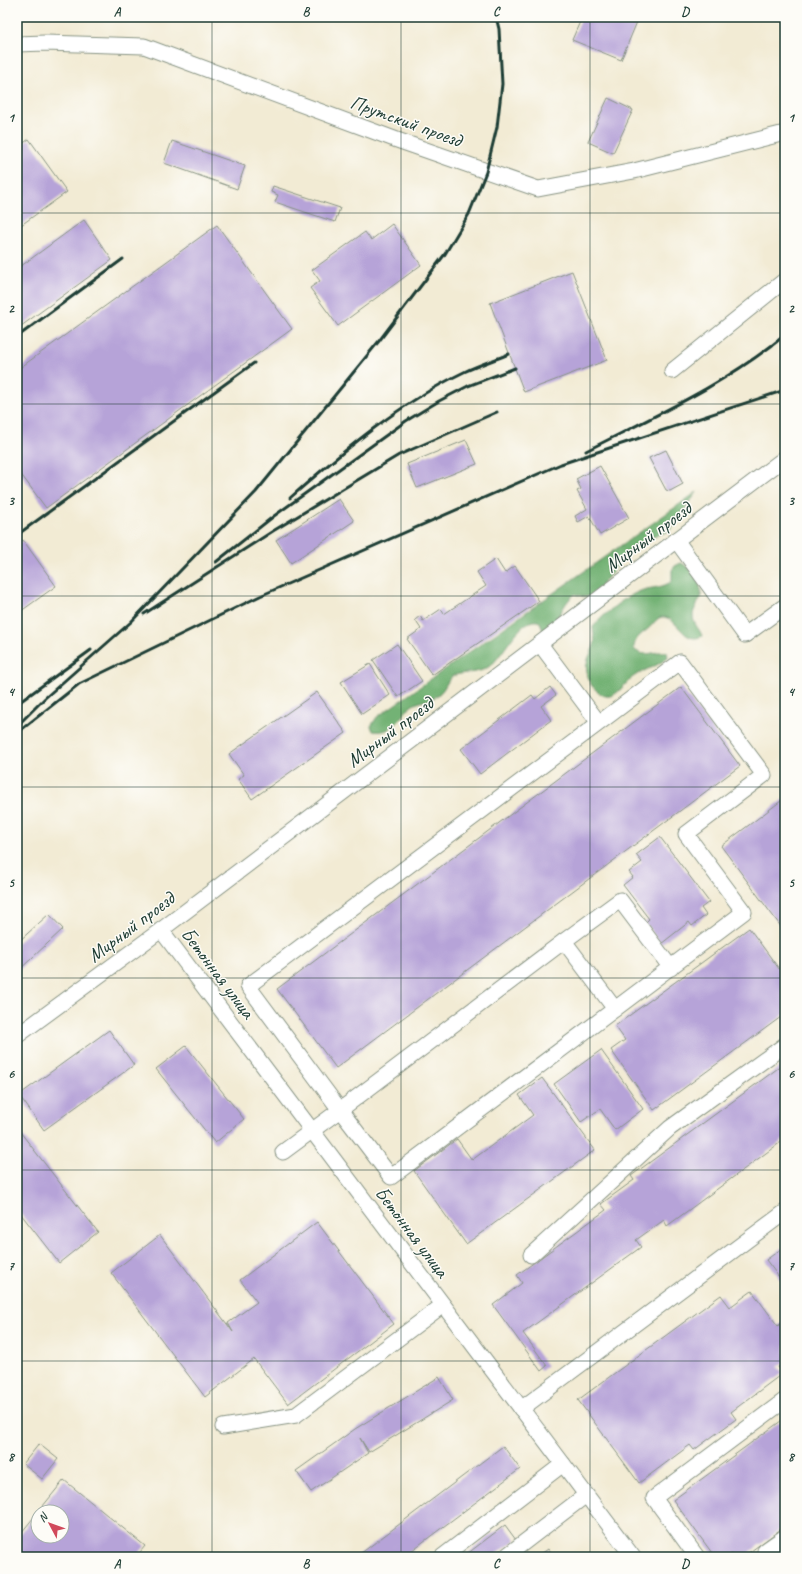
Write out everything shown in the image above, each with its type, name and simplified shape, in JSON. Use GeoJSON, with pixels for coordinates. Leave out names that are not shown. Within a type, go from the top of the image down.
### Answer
{"type":"FeatureCollection","features":[{"type":"Feature","properties":{"kind":"street","name":"Прутский проезд"},"geometry":{"type":"LineString","coordinates":[[17,44],[45,43],[144,46],[404,142],[538,189],[634,171],[784,138]]}},
{"type":"Feature","properties":{"kind":"street"},"geometry":{"type":"LineString","coordinates":[[672,371],[785,280]]}},
{"type":"Feature","properties":{"kind":"street","name":"Мирный проезд"},"geometry":{"type":"LineString","coordinates":[[17,1036],[161,930],[785,458]]}},
{"type":"Feature","properties":{"kind":"street"},"geometry":{"type":"LineString","coordinates":[[676,540],[745,635],[785,606]]}},
{"type":"Feature","properties":{"kind":"street"},"geometry":{"type":"LineString","coordinates":[[540,644],[599,723]]}},
{"type":"Feature","properties":{"kind":"street"},"geometry":{"type":"LineString","coordinates":[[680,662],[764,775],[686,834],[744,912],[671,968],[391,1177],[248,986],[680,662]]}},
{"type":"Feature","properties":{"kind":"street"},"geometry":{"type":"LineString","coordinates":[[283,1152],[620,900],[671,968]]}},
{"type":"Feature","properties":{"kind":"street","name":"Бетонная улица"},"geometry":{"type":"LineString","coordinates":[[161,930],[633,1557]]}},
{"type":"Feature","properties":{"kind":"street"},"geometry":{"type":"LineString","coordinates":[[564,942],[615,1009]]}},
{"type":"Feature","properties":{"kind":"street"},"geometry":{"type":"LineString","coordinates":[[531,1255],[670,1128],[785,1045]]}},
{"type":"Feature","properties":{"kind":"street"},"geometry":{"type":"LineString","coordinates":[[521,1409],[785,1212]]}},
{"type":"Feature","properties":{"kind":"street"},"geometry":{"type":"LineString","coordinates":[[223,1427],[296,1415],[443,1305]]}},
{"type":"Feature","properties":{"kind":"street"},"geometry":{"type":"LineString","coordinates":[[697,1557],[654,1498],[785,1400]]}},
{"type":"Feature","properties":{"kind":"street"},"geometry":{"type":"LineString","coordinates":[[442,1557],[563,1464]]}},
{"type":"Feature","properties":{"kind":"street"},"geometry":{"type":"LineString","coordinates":[[505,1557],[586,1495]]}},
{"type":"Feature","properties":{"kind":"street"},"geometry":{"type":"LineString","coordinates":[[764,1555],[785,1536]]}},
{"type":"Feature","properties":{"kind":"green space"},"geometry":{"type":"Polygon","coordinates":[[[697,492],[669,531],[645,539],[621,561],[601,586],[590,596],[585,597],[575,594],[570,598],[553,624],[548,628],[543,631],[540,622],[533,621],[526,624],[513,637],[490,666],[481,671],[452,676],[441,692],[430,699],[413,705],[392,727],[387,730],[373,731],[371,726],[377,717],[697,492]]]}},
{"type":"Feature","properties":{"kind":"green space"},"geometry":{"type":"Polygon","coordinates":[[[681,563],[689,568],[696,577],[700,587],[701,596],[693,616],[694,622],[702,636],[696,638],[690,637],[667,618],[662,617],[656,620],[650,628],[642,633],[638,638],[635,642],[634,649],[638,652],[646,654],[667,652],[668,657],[660,663],[633,677],[612,696],[602,694],[591,684],[587,672],[588,661],[595,643],[593,627],[603,616],[629,596],[643,590],[665,585],[672,581],[672,570],[675,566],[681,563]]]}},
{"type":"Feature","properties":{"kind":"building"},"geometry":{"type":"Polygon","coordinates":[[[582,17],[639,17],[621,60],[572,40],[582,17]]]}},
{"type":"Feature","properties":{"kind":"building"},"geometry":{"type":"Polygon","coordinates":[[[608,98],[633,110],[613,153],[588,142],[608,98]]]}},
{"type":"Feature","properties":{"kind":"building"},"geometry":{"type":"Polygon","coordinates":[[[17,124],[22,131],[17,135],[17,124]]]}},
{"type":"Feature","properties":{"kind":"building"},"geometry":{"type":"Polygon","coordinates":[[[29,139],[67,192],[17,228],[17,148],[29,139]]]}},
{"type":"Feature","properties":{"kind":"building"},"geometry":{"type":"Polygon","coordinates":[[[172,141],[245,166],[237,189],[164,163],[172,141]]]}},
{"type":"Feature","properties":{"kind":"building"},"geometry":{"type":"Polygon","coordinates":[[[273,186],[340,208],[335,222],[275,202],[278,195],[271,192],[273,186]]]}},
{"type":"Feature","properties":{"kind":"building"},"geometry":{"type":"Polygon","coordinates":[[[84,220],[112,260],[17,329],[17,269],[84,220]]]}},
{"type":"Feature","properties":{"kind":"building"},"geometry":{"type":"Polygon","coordinates":[[[392,224],[421,265],[338,326],[310,288],[320,281],[312,270],[365,232],[371,240],[392,224]]]}},
{"type":"Feature","properties":{"kind":"building"},"geometry":{"type":"Polygon","coordinates":[[[217,225],[292,329],[46,508],[17,469],[17,370],[217,225]]]}},
{"type":"Feature","properties":{"kind":"building"},"geometry":{"type":"Polygon","coordinates":[[[572,271],[607,360],[524,392],[490,303],[572,271]]]}},
{"type":"Feature","properties":{"kind":"building"},"geometry":{"type":"Polygon","coordinates":[[[466,440],[477,464],[417,488],[407,464],[466,440]]]}},
{"type":"Feature","properties":{"kind":"building"},"geometry":{"type":"Polygon","coordinates":[[[666,450],[683,484],[670,491],[666,490],[649,458],[666,450]]]}},
{"type":"Feature","properties":{"kind":"building"},"geometry":{"type":"Polygon","coordinates":[[[600,466],[629,518],[600,535],[589,516],[578,522],[575,516],[587,509],[577,491],[581,489],[576,479],[600,466]]]}},
{"type":"Feature","properties":{"kind":"building"},"geometry":{"type":"Polygon","coordinates":[[[339,499],[354,521],[291,563],[276,540],[339,499]]]}},
{"type":"Feature","properties":{"kind":"building"},"geometry":{"type":"Polygon","coordinates":[[[23,540],[56,586],[17,614],[17,545],[23,540]]]}},
{"type":"Feature","properties":{"kind":"building"},"geometry":{"type":"Polygon","coordinates":[[[496,559],[505,573],[515,566],[539,601],[432,675],[407,639],[421,629],[415,620],[420,616],[423,621],[441,609],[444,614],[486,586],[477,572],[496,559]]]}},
{"type":"Feature","properties":{"kind":"building"},"geometry":{"type":"Polygon","coordinates":[[[397,644],[422,681],[398,697],[373,660],[397,644]]]}},
{"type":"Feature","properties":{"kind":"building"},"geometry":{"type":"Polygon","coordinates":[[[370,664],[390,695],[362,714],[341,682],[370,664]]]}},
{"type":"Feature","properties":{"kind":"building"},"geometry":{"type":"Polygon","coordinates":[[[550,687],[556,695],[541,706],[551,720],[480,774],[461,749],[532,695],[535,699],[550,687]]]}},
{"type":"Feature","properties":{"kind":"building"},"geometry":{"type":"Polygon","coordinates":[[[681,687],[740,766],[336,1068],[277,989],[681,687]]]}},
{"type":"Feature","properties":{"kind":"building"},"geometry":{"type":"Polygon","coordinates":[[[317,692],[346,733],[252,799],[238,779],[244,775],[229,754],[317,692]]]}},
{"type":"Feature","properties":{"kind":"building"},"geometry":{"type":"Polygon","coordinates":[[[785,798],[785,932],[721,846],[785,798]]]}},
{"type":"Feature","properties":{"kind":"building"},"geometry":{"type":"Polygon","coordinates":[[[660,837],[709,902],[701,908],[706,915],[692,926],[689,922],[661,944],[645,923],[649,919],[623,885],[633,877],[629,872],[642,862],[636,855],[660,837]]]}},
{"type":"Feature","properties":{"kind":"building"},"geometry":{"type":"Polygon","coordinates":[[[49,914],[63,929],[17,972],[17,943],[49,914]]]}},
{"type":"Feature","properties":{"kind":"building"},"geometry":{"type":"Polygon","coordinates":[[[749,928],[785,977],[785,1014],[654,1110],[611,1050],[625,1040],[615,1026],[749,928]]]}},
{"type":"Feature","properties":{"kind":"building"},"geometry":{"type":"Polygon","coordinates":[[[109,1030],[134,1065],[44,1130],[19,1095],[109,1030]]]}},
{"type":"Feature","properties":{"kind":"building"},"geometry":{"type":"Polygon","coordinates":[[[186,1046],[244,1119],[215,1143],[156,1069],[186,1046]]]}},
{"type":"Feature","properties":{"kind":"building"},"geometry":{"type":"Polygon","coordinates":[[[601,1050],[643,1109],[615,1130],[600,1109],[581,1122],[554,1084],[601,1050]]]}},
{"type":"Feature","properties":{"kind":"building"},"geometry":{"type":"Polygon","coordinates":[[[785,1063],[785,1139],[667,1226],[664,1220],[636,1240],[641,1247],[523,1333],[547,1366],[541,1371],[493,1305],[522,1283],[517,1275],[606,1210],[601,1204],[634,1180],[631,1176],[785,1063]]]}},
{"type":"Feature","properties":{"kind":"building"},"geometry":{"type":"Polygon","coordinates":[[[542,1078],[595,1150],[466,1244],[414,1171],[457,1139],[472,1160],[533,1115],[519,1095],[542,1078]]]}},
{"type":"Feature","properties":{"kind":"building"},"geometry":{"type":"Polygon","coordinates":[[[17,1128],[98,1232],[59,1263],[17,1209],[17,1128]]]}},
{"type":"Feature","properties":{"kind":"building"},"geometry":{"type":"Polygon","coordinates":[[[317,1222],[394,1324],[288,1404],[254,1359],[205,1397],[111,1273],[160,1235],[233,1332],[228,1323],[257,1302],[240,1280],[317,1222]]]}},
{"type":"Feature","properties":{"kind":"building"},"geometry":{"type":"Polygon","coordinates":[[[785,1246],[785,1285],[766,1260],[785,1246]]]}},
{"type":"Feature","properties":{"kind":"building"},"geometry":{"type":"Polygon","coordinates":[[[752,1291],[778,1326],[785,1320],[785,1362],[778,1367],[783,1373],[731,1412],[736,1419],[694,1450],[690,1445],[639,1483],[578,1400],[721,1295],[730,1307],[752,1291]]]}},
{"type":"Feature","properties":{"kind":"building"},"geometry":{"type":"Polygon","coordinates":[[[439,1377],[453,1400],[369,1452],[360,1438],[368,1453],[311,1492],[296,1471],[355,1429],[439,1377]]]}},
{"type":"Feature","properties":{"kind":"building"},"geometry":{"type":"Polygon","coordinates":[[[785,1418],[785,1526],[743,1557],[734,1557],[732,1554],[728,1557],[715,1557],[673,1500],[785,1418]]]}},
{"type":"Feature","properties":{"kind":"building"},"geometry":{"type":"Polygon","coordinates":[[[39,1444],[58,1459],[42,1479],[23,1464],[39,1444]]]}},
{"type":"Feature","properties":{"kind":"building"},"geometry":{"type":"Polygon","coordinates":[[[503,1446],[520,1469],[403,1557],[356,1557],[503,1446]]]}},
{"type":"Feature","properties":{"kind":"building"},"geometry":{"type":"Polygon","coordinates":[[[64,1480],[145,1546],[136,1557],[17,1557],[17,1538],[30,1522],[30,1544],[70,1544],[70,1504],[44,1504],[64,1480]]]}},
{"type":"Feature","properties":{"kind":"building"},"geometry":{"type":"Polygon","coordinates":[[[505,1525],[516,1540],[492,1557],[463,1557],[505,1525]]]}},
{"type":"Feature","properties":{"kind":"building"},"geometry":{"type":"Polygon","coordinates":[[[548,1549],[554,1557],[537,1557],[548,1549]]]}},
{"type":"Feature","properties":{"kind":"railway"},"geometry":{"type":"LineString","coordinates":[[17,726],[45,698],[131,622],[256,492],[379,341],[445,254],[469,214],[486,172],[497,127],[502,84],[499,29],[496,17]]}},
{"type":"Feature","properties":{"kind":"railway"},"geometry":{"type":"LineString","coordinates":[[17,337],[123,259]]}},
{"type":"Feature","properties":{"kind":"railway"},"geometry":{"type":"LineString","coordinates":[[586,451],[714,384],[739,369],[785,335]]}},
{"type":"Feature","properties":{"kind":"railway"},"geometry":{"type":"LineString","coordinates":[[290,498],[351,446],[417,398],[464,372],[509,354]]}},
{"type":"Feature","properties":{"kind":"railway"},"geometry":{"type":"LineString","coordinates":[[17,535],[254,363]]}},
{"type":"Feature","properties":{"kind":"railway"},"geometry":{"type":"LineString","coordinates":[[216,562],[274,516],[406,421],[468,386],[515,368]]}},
{"type":"Feature","properties":{"kind":"railway"},"geometry":{"type":"LineString","coordinates":[[17,733],[79,684],[260,596],[561,464],[785,390]]}},
{"type":"Feature","properties":{"kind":"railway"},"geometry":{"type":"LineString","coordinates":[[144,614],[273,531],[399,455],[497,412]]}},
{"type":"Feature","properties":{"kind":"railway"},"geometry":{"type":"LineString","coordinates":[[17,704],[91,650]]}}]}
